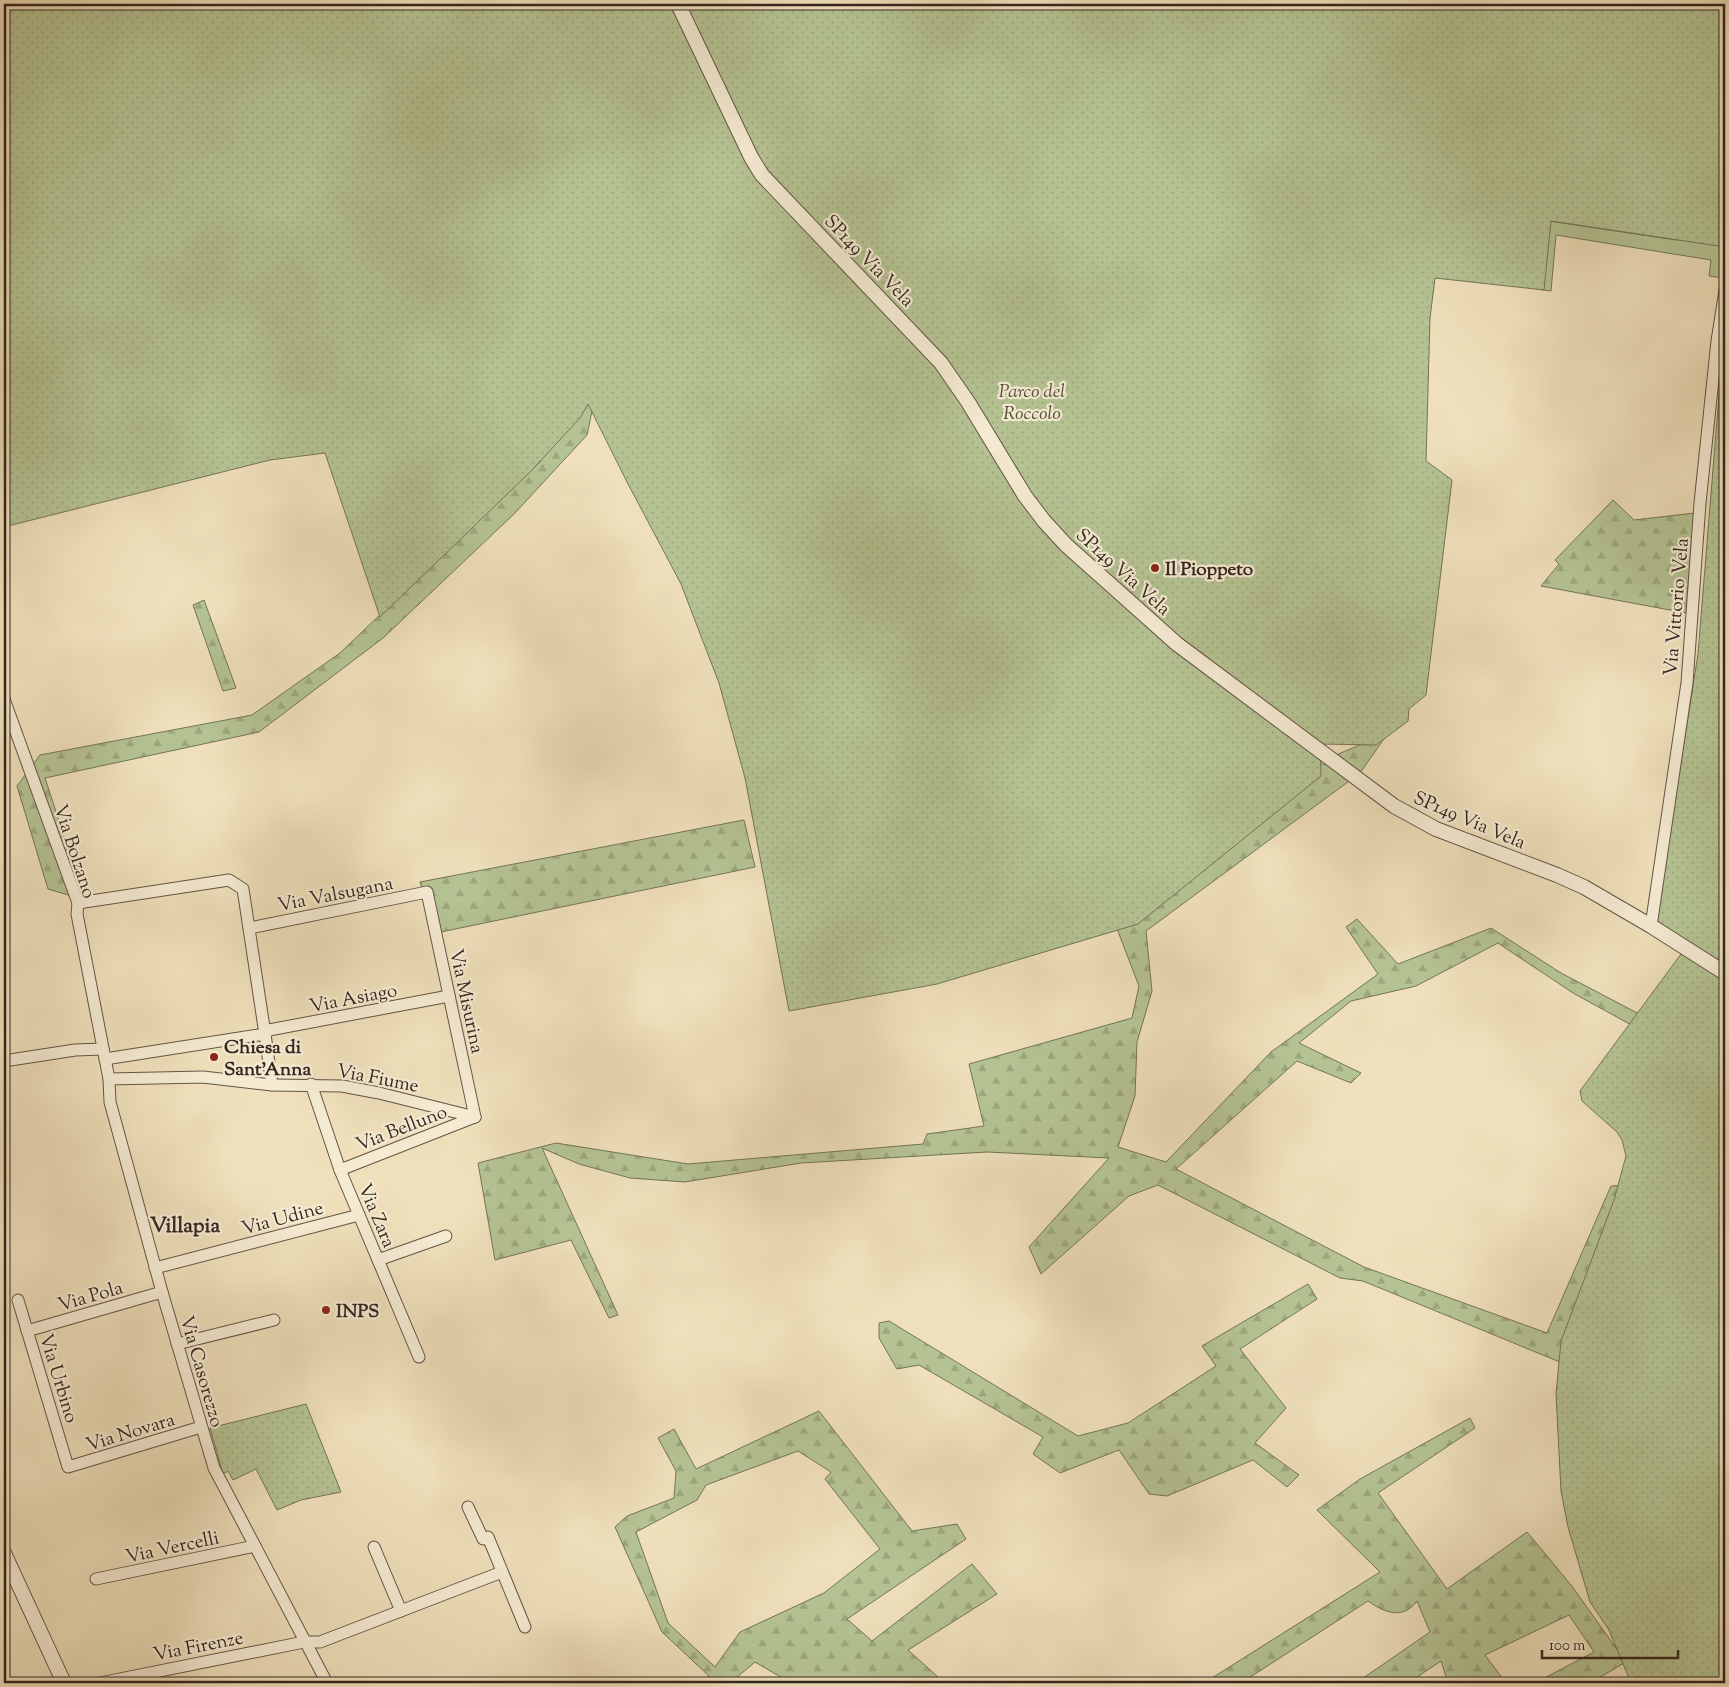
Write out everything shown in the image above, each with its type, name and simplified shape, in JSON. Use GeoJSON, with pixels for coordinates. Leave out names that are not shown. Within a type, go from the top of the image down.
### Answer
{"type":"FeatureCollection","features":[{"type":"Feature","properties":{"kind":"street","name":"SP149 Via Vela"},"geometry":{"type":"LineString","coordinates":[[678,4],[750,157],[762,175],[941,363],[968,402],[1024,496],[1066,545],[1205,667],[1394,806],[1436,829],[1570,881],[1651,926],[1725,973]]}},
{"type":"Feature","properties":{"kind":"street","name":"Via Vittorio Vela"},"geometry":{"type":"LineString","coordinates":[[1651,926],[1687,683],[1700,504],[1725,290]]}},
{"type":"Feature","properties":{"kind":"street","name":"Via Bolzano"},"geometry":{"type":"LineString","coordinates":[[4,699],[78,904],[77,914],[104,1054]]}},
{"type":"Feature","properties":{"kind":"street"},"geometry":{"type":"LineString","coordinates":[[78,904],[229,880],[243,889],[272,1085]]}},
{"type":"Feature","properties":{"kind":"street","name":"Via Valsugana"},"geometry":{"type":"LineString","coordinates":[[250,928],[427,892]]}},
{"type":"Feature","properties":{"kind":"street","name":"Via Misurina"},"geometry":{"type":"LineString","coordinates":[[427,892],[475,1117]]}},
{"type":"Feature","properties":{"kind":"street","name":"Via Asiago"},"geometry":{"type":"LineString","coordinates":[[4,1061],[75,1050],[104,1054],[265,1034],[269,1030],[449,996]]}},
{"type":"Feature","properties":{"kind":"street","name":"Via Casorezzo"},"geometry":{"type":"LineString","coordinates":[[104,1054],[109,1079],[110,1102],[155,1268],[214,1468],[327,1683]]}},
{"type":"Feature","properties":{"kind":"street","name":"Via Fiume"},"geometry":{"type":"LineString","coordinates":[[109,1079],[204,1077],[272,1085],[311,1084],[342,1086],[379,1092],[475,1117]]}},
{"type":"Feature","properties":{"kind":"street","name":"Via Zara"},"geometry":{"type":"LineString","coordinates":[[311,1084],[340,1170],[419,1357]]}},
{"type":"Feature","properties":{"kind":"street","name":"Via Belluno"},"geometry":{"type":"LineString","coordinates":[[340,1170],[475,1117]]}},
{"type":"Feature","properties":{"kind":"street","name":"Via Udine"},"geometry":{"type":"LineString","coordinates":[[155,1268],[359,1215]]}},
{"type":"Feature","properties":{"kind":"street"},"geometry":{"type":"LineString","coordinates":[[378,1260],[446,1236]]}},
{"type":"Feature","properties":{"kind":"street","name":"Via Pola"},"geometry":{"type":"LineString","coordinates":[[27,1331],[162,1292]]}},
{"type":"Feature","properties":{"kind":"street","name":"Via Urbino"},"geometry":{"type":"LineString","coordinates":[[18,1300],[68,1467]]}},
{"type":"Feature","properties":{"kind":"street"},"geometry":{"type":"LineString","coordinates":[[177,1344],[274,1320]]}},
{"type":"Feature","properties":{"kind":"street","name":"Via Novara"},"geometry":{"type":"LineString","coordinates":[[68,1467],[201,1427]]}},
{"type":"Feature","properties":{"kind":"street"},"geometry":{"type":"LineString","coordinates":[[468,1507],[482,1539],[488,1537],[525,1627]]}},
{"type":"Feature","properties":{"kind":"street","name":"Via Vercelli"},"geometry":{"type":"LineString","coordinates":[[96,1579],[255,1546]]}},
{"type":"Feature","properties":{"kind":"street"},"geometry":{"type":"LineString","coordinates":[[374,1547],[401,1611]]}},
{"type":"Feature","properties":{"kind":"street"},"geometry":{"type":"LineString","coordinates":[[4,1553],[64,1683]]}},
{"type":"Feature","properties":{"kind":"street","name":"Via Firenze"},"geometry":{"type":"LineString","coordinates":[[100,1683],[304,1642],[320,1642],[502,1572]]}},
{"type":"Feature","properties":{"kind":"green space","name":"Parco del Roccolo"},"geometry":{"type":"Polygon","coordinates":[[[4,4],[1725,4],[1725,247],[1551,221],[1544,290],[1435,278],[1430,318],[1426,461],[1452,480],[1426,695],[1409,709],[1408,721],[1376,745],[1320,744],[1321,776],[1138,924],[937,984],[789,1011],[745,778],[719,683],[681,584],[588,404],[580,418],[531,471],[380,617],[325,453],[270,460],[4,527],[4,4]]]}},
{"type":"Feature","properties":{"kind":"green space"},"geometry":{"type":"Polygon","coordinates":[[[27,4],[595,397],[587,435],[514,514],[383,638],[259,732],[45,778],[85,900],[48,889],[17,786],[40,755],[252,715],[340,653],[541,461],[535,448],[27,4]]]}},
{"type":"Feature","properties":{"kind":"green space"},"geometry":{"type":"Polygon","coordinates":[[[1542,220],[1676,240],[1725,234],[1724,278],[1709,276],[1711,260],[1556,235],[1551,291],[1536,289],[1542,220]]]}},
{"type":"Feature","properties":{"kind":"green space"},"geometry":{"type":"Polygon","coordinates":[[[1725,321],[1725,1683],[1631,1683],[1609,1630],[1590,1602],[1568,1527],[1561,1491],[1556,1394],[1561,1341],[1614,1200],[1626,1156],[1622,1140],[1617,1132],[1582,1101],[1580,1091],[1684,950],[1654,933],[1698,654],[1725,321]]]}},
{"type":"Feature","properties":{"kind":"green space"},"geometry":{"type":"Polygon","coordinates":[[[1613,500],[1634,520],[1695,513],[1686,613],[1541,586],[1559,564],[1555,560],[1613,500]]]}},
{"type":"Feature","properties":{"kind":"green space"},"geometry":{"type":"Polygon","coordinates":[[[204,600],[236,688],[223,691],[193,605],[204,600]]]}},
{"type":"Feature","properties":{"kind":"green space"},"geometry":{"type":"Polygon","coordinates":[[[1221,691],[1324,765],[1336,755],[1388,733],[1360,773],[1146,931],[1152,991],[1137,1042],[1135,1096],[1118,1147],[1166,1162],[1271,1052],[1378,974],[1346,927],[1357,919],[1398,964],[1491,928],[1561,973],[1643,1016],[1635,1027],[1573,993],[1498,943],[1416,986],[1351,1001],[1299,1043],[1361,1073],[1351,1083],[1297,1061],[1176,1169],[1364,1267],[1547,1333],[1611,1186],[1629,1185],[1584,1372],[1363,1281],[1340,1278],[1158,1185],[1129,1196],[1041,1274],[1029,1247],[1109,1158],[987,1152],[801,1163],[685,1182],[630,1178],[579,1164],[542,1148],[618,1315],[609,1318],[571,1240],[495,1260],[478,1163],[556,1143],[688,1164],[923,1144],[927,1134],[984,1126],[969,1064],[1132,1018],[1139,986],[1114,921],[1221,691]]]}},
{"type":"Feature","properties":{"kind":"green space"},"geometry":{"type":"Polygon","coordinates":[[[744,820],[755,867],[436,933],[420,882],[744,820]]]}},
{"type":"Feature","properties":{"kind":"green space"},"geometry":{"type":"Polygon","coordinates":[[[1308,1284],[1317,1299],[1240,1349],[1286,1408],[1255,1443],[1299,1475],[1287,1487],[1253,1460],[1167,1496],[1149,1494],[1119,1450],[1060,1473],[1033,1454],[1043,1437],[919,1365],[897,1369],[879,1338],[879,1323],[889,1321],[1078,1436],[1128,1423],[1216,1366],[1202,1346],[1308,1284]]]}},
{"type":"Feature","properties":{"kind":"green space"},"geometry":{"type":"Polygon","coordinates":[[[306,1404],[341,1492],[301,1500],[277,1510],[256,1469],[233,1480],[228,1471],[223,1474],[210,1428],[306,1404]]]}},
{"type":"Feature","properties":{"kind":"green space"},"geometry":{"type":"Polygon","coordinates":[[[819,1411],[912,1531],[957,1524],[966,1539],[847,1619],[872,1641],[972,1564],[997,1594],[908,1650],[938,1677],[931,1683],[791,1683],[755,1662],[730,1683],[701,1683],[709,1676],[662,1632],[615,1527],[627,1516],[674,1498],[676,1471],[658,1438],[674,1429],[696,1469],[819,1411]],[[798,1451],[706,1485],[697,1500],[636,1532],[668,1623],[715,1667],[740,1632],[824,1593],[880,1549],[825,1479],[831,1472],[798,1451]]]}},
{"type":"Feature","properties":{"kind":"green space"},"geometry":{"type":"Polygon","coordinates":[[[1470,1418],[1475,1428],[1378,1493],[1447,1589],[1527,1532],[1571,1585],[1626,1662],[1590,1683],[1535,1683],[1594,1652],[1569,1615],[1485,1655],[1506,1683],[1448,1683],[1441,1661],[1408,1683],[1356,1683],[1430,1632],[1417,1601],[1406,1611],[1394,1613],[1381,1609],[1368,1601],[1241,1683],[1204,1683],[1380,1572],[1317,1510],[1360,1479],[1470,1418]]]}},
{"type":"Feature","properties":{"kind":"place","name":"Il Pioppeto"},"geometry":{"type":"Point","coordinates":[1155,568]}},
{"type":"Feature","properties":{"kind":"place","name":"Chiesa di Sant'Anna"},"geometry":{"type":"Point","coordinates":[214,1057]}},
{"type":"Feature","properties":{"kind":"place","name":"INPS"},"geometry":{"type":"Point","coordinates":[326,1310]}},
{"type":"Feature","properties":{"kind":"district","name":"Villapia"},"geometry":{"type":"Point","coordinates":[185,1225]}}]}
